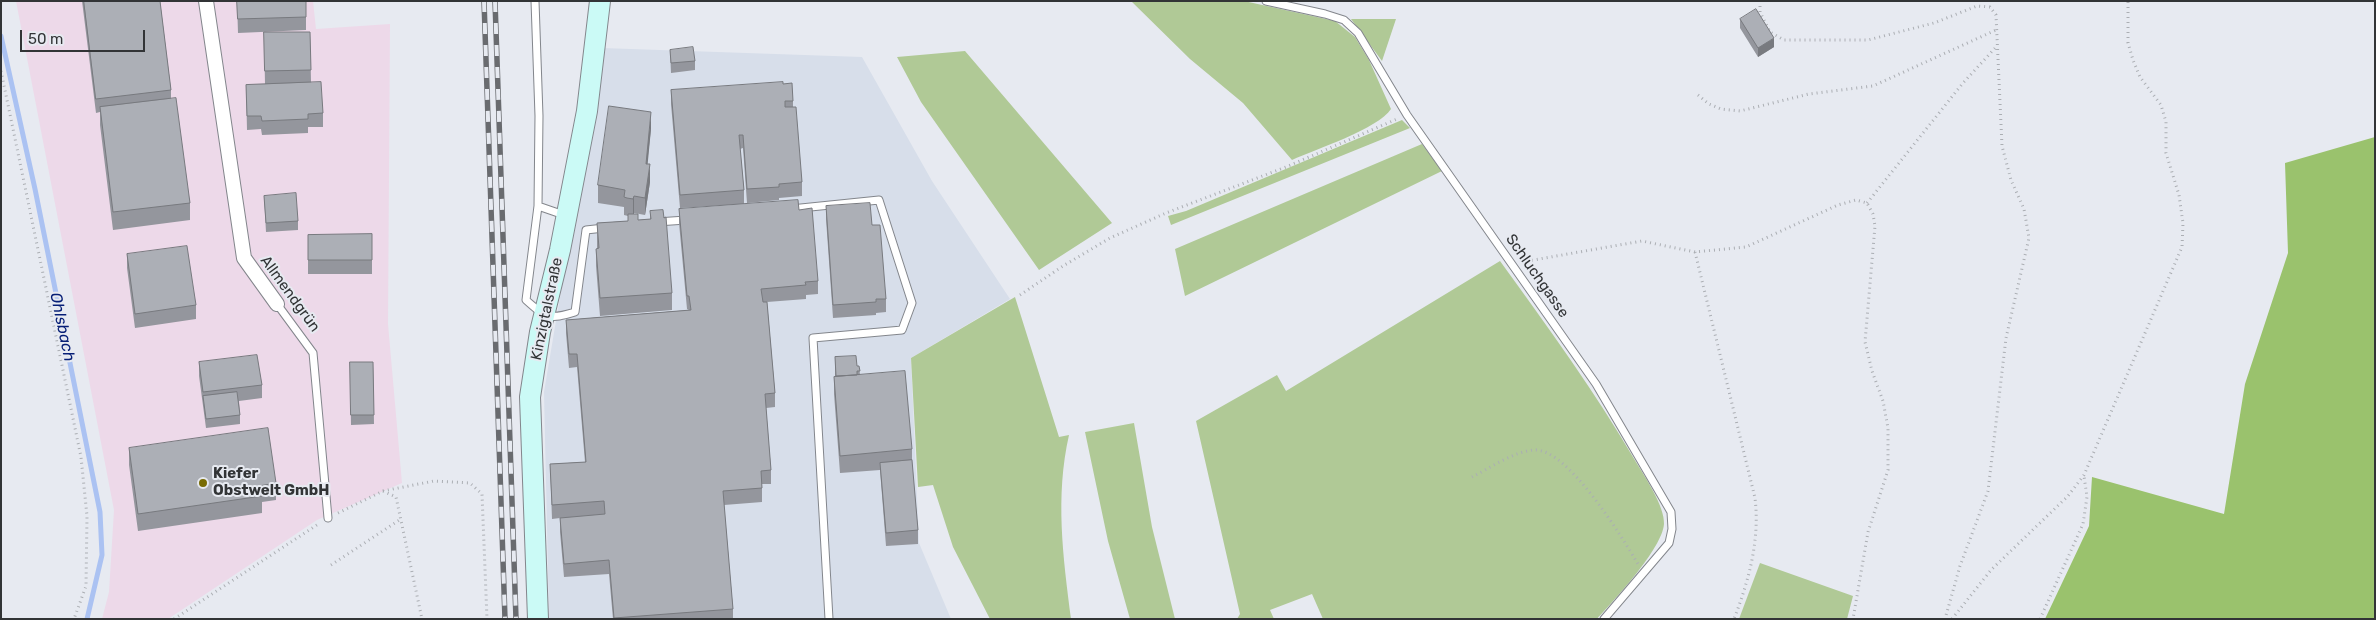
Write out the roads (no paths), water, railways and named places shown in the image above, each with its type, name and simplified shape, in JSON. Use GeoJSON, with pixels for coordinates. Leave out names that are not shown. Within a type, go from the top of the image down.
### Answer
{"type":"FeatureCollection","features":[{"type":"Feature","properties":{"kind":"main road","name":"Kinzigtalstraße"},"geometry":{"type":"LineString","coordinates":[[538,619],[530,398],[544,316],[587,111],[600,1]]}},
{"type":"Feature","properties":{"kind":"street","name":"Allmendgrün"},"geometry":{"type":"LineString","coordinates":[[206,1],[244,258],[277,304]]}},
{"type":"Feature","properties":{"kind":"lane"},"geometry":{"type":"LineString","coordinates":[[535,1],[539,116],[538,206],[526,300],[544,316],[556,318],[574,312],[586,230],[616,227]]}},
{"type":"Feature","properties":{"kind":"lane","name":"Schluchgasse"},"geometry":{"type":"LineString","coordinates":[[1266,1],[1344,20],[1358,33],[1407,115],[1596,384],[1671,512],[1672,529],[1669,543],[1604,619]]}},
{"type":"Feature","properties":{"kind":"lane"},"geometry":{"type":"LineString","coordinates":[[781,210],[878,200],[912,303],[902,330],[813,338],[829,619]]}},
{"type":"Feature","properties":{"kind":"lane"},"geometry":{"type":"LineString","coordinates":[[538,206],[566,216]]}},
{"type":"Feature","properties":{"kind":"lane"},"geometry":{"type":"LineString","coordinates":[[645,224],[693,219]]}},
{"type":"Feature","properties":{"kind":"lane","name":"Allmendgrün"},"geometry":{"type":"LineString","coordinates":[[277,304],[313,352],[328,518]]}},
{"type":"Feature","properties":{"kind":"waterway","name":"Ohlsbach"},"geometry":{"type":"LineString","coordinates":[[1,36],[35,189],[100,512],[102,555],[87,619]]}},
{"type":"Feature","properties":{"kind":"railway"},"geometry":{"type":"LineString","coordinates":[[484,1],[505,619]]}},
{"type":"Feature","properties":{"kind":"railway"},"geometry":{"type":"LineString","coordinates":[[495,1],[516,619]]}},
{"type":"Feature","properties":{"kind":"place","name":"Kiefer Obstwelt GmbH"},"geometry":{"type":"Point","coordinates":[203,483]}}]}
